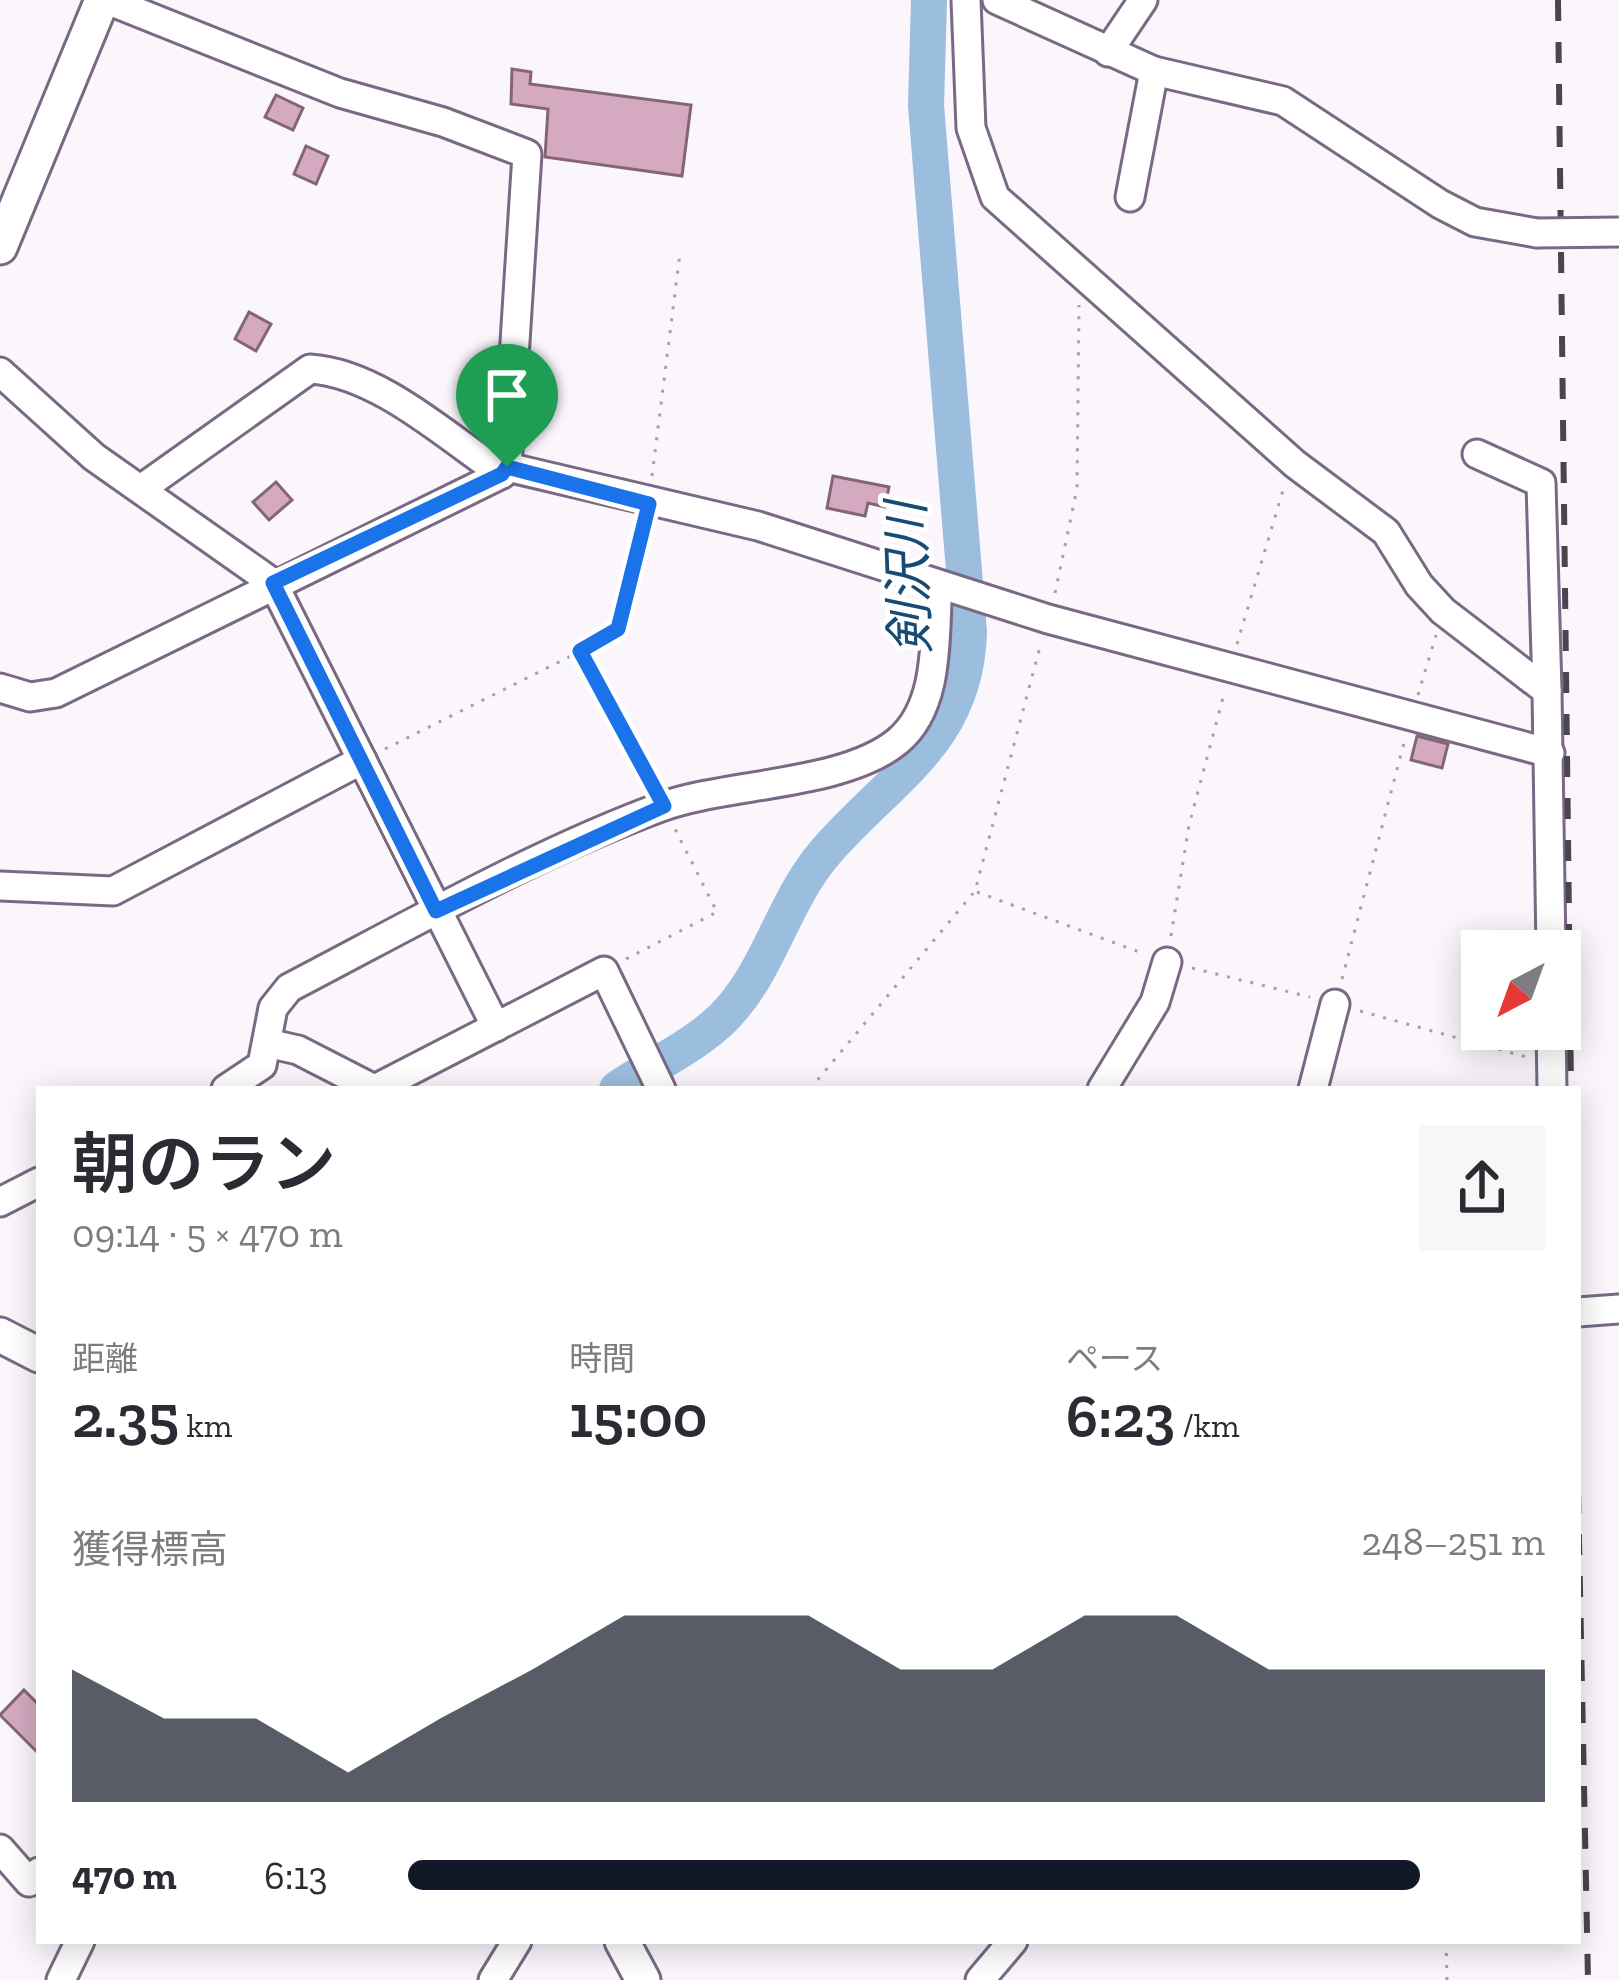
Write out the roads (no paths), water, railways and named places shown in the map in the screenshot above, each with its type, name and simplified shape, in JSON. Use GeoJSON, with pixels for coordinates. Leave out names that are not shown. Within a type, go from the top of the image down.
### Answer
{"type":"FeatureCollection","features":[{"type":"Feature","properties":{"kind":"main road"},"geometry":{"type":"LineString","coordinates":[[2,236],[104,0]]}},
{"type":"Feature","properties":{"kind":"main road"},"geometry":{"type":"LineString","coordinates":[[0,1336],[36,1354]]}},
{"type":"Feature","properties":{"kind":"main road"},"geometry":{"type":"LineString","coordinates":[[624,1944],[643,1980]]}},
{"type":"Feature","properties":{"kind":"street"},"geometry":{"type":"LineString","coordinates":[[104,0],[340,93],[443,122],[527,154],[504,470]]}},
{"type":"Feature","properties":{"kind":"street"},"geometry":{"type":"LineString","coordinates":[[966,0],[971,128],[995,197],[1295,464],[1386,532],[1443,611],[1547,691]]}},
{"type":"Feature","properties":{"kind":"street"},"geometry":{"type":"LineString","coordinates":[[997,0],[1154,71],[1283,101],[1440,204],[1508,230],[1619,232]]}},
{"type":"Feature","properties":{"kind":"street"},"geometry":{"type":"LineString","coordinates":[[1108,52],[1143,0]]}},
{"type":"Feature","properties":{"kind":"street"},"geometry":{"type":"LineString","coordinates":[[1130,197],[1154,71]]}},
{"type":"Feature","properties":{"kind":"street"},"geometry":{"type":"LineString","coordinates":[[141,489],[310,369],[347,377],[504,470],[758,526],[1048,619],[1550,753]]}},
{"type":"Feature","properties":{"kind":"street"},"geometry":{"type":"LineString","coordinates":[[0,372],[60,428],[273,583],[496,1027]]}},
{"type":"Feature","properties":{"kind":"street"},"geometry":{"type":"LineString","coordinates":[[1477,454],[1541,483],[1551,930]]}},
{"type":"Feature","properties":{"kind":"street"},"geometry":{"type":"LineString","coordinates":[[0,688],[30,697],[56,693],[504,470]]}},
{"type":"Feature","properties":{"kind":"street"},"geometry":{"type":"LineString","coordinates":[[231,1086],[257,1071],[273,1008],[289,988],[436,911],[664,806],[806,778],[902,738],[931,685],[953,590]]}},
{"type":"Feature","properties":{"kind":"street"},"geometry":{"type":"LineString","coordinates":[[0,886],[112,891],[362,760]]}},
{"type":"Feature","properties":{"kind":"street"},"geometry":{"type":"LineString","coordinates":[[1104,1086],[1154,1002],[1167,962]]}},
{"type":"Feature","properties":{"kind":"street"},"geometry":{"type":"LineString","coordinates":[[381,1086],[604,971],[658,1084]]}},
{"type":"Feature","properties":{"kind":"street"},"geometry":{"type":"LineString","coordinates":[[1314,1086],[1335,1004]]}},
{"type":"Feature","properties":{"kind":"street"},"geometry":{"type":"LineString","coordinates":[[267,1043],[298,1050],[369,1086]]}},
{"type":"Feature","properties":{"kind":"street"},"geometry":{"type":"LineString","coordinates":[[0,1202],[36,1184]]}},
{"type":"Feature","properties":{"kind":"street"},"geometry":{"type":"LineString","coordinates":[[1581,1312],[1619,1309]]}},
{"type":"Feature","properties":{"kind":"street"},"geometry":{"type":"LineString","coordinates":[[0,1849],[29,1882],[36,1875]]}},
{"type":"Feature","properties":{"kind":"street"},"geometry":{"type":"LineString","coordinates":[[61,1980],[79,1944]]}},
{"type":"Feature","properties":{"kind":"street"},"geometry":{"type":"LineString","coordinates":[[493,1980],[516,1944]]}},
{"type":"Feature","properties":{"kind":"street"},"geometry":{"type":"LineString","coordinates":[[980,1980],[1010,1944]]}},
{"type":"Feature","properties":{"kind":"waterway","name":"剣沢川"},"geometry":{"type":"LineString","coordinates":[[622,1086],[698,1038],[739,1000],[809,874],[938,732],[954,704],[964,671],[969,632],[926,106],[929,0]]}},
{"type":"Feature","properties":{"kind":"railway"},"geometry":{"type":"LineString","coordinates":[[1558,0],[1571,1086]]}},
{"type":"Feature","properties":{"kind":"railway"},"geometry":{"type":"LineString","coordinates":[[1581,1638],[1588,1980]]}}]}
